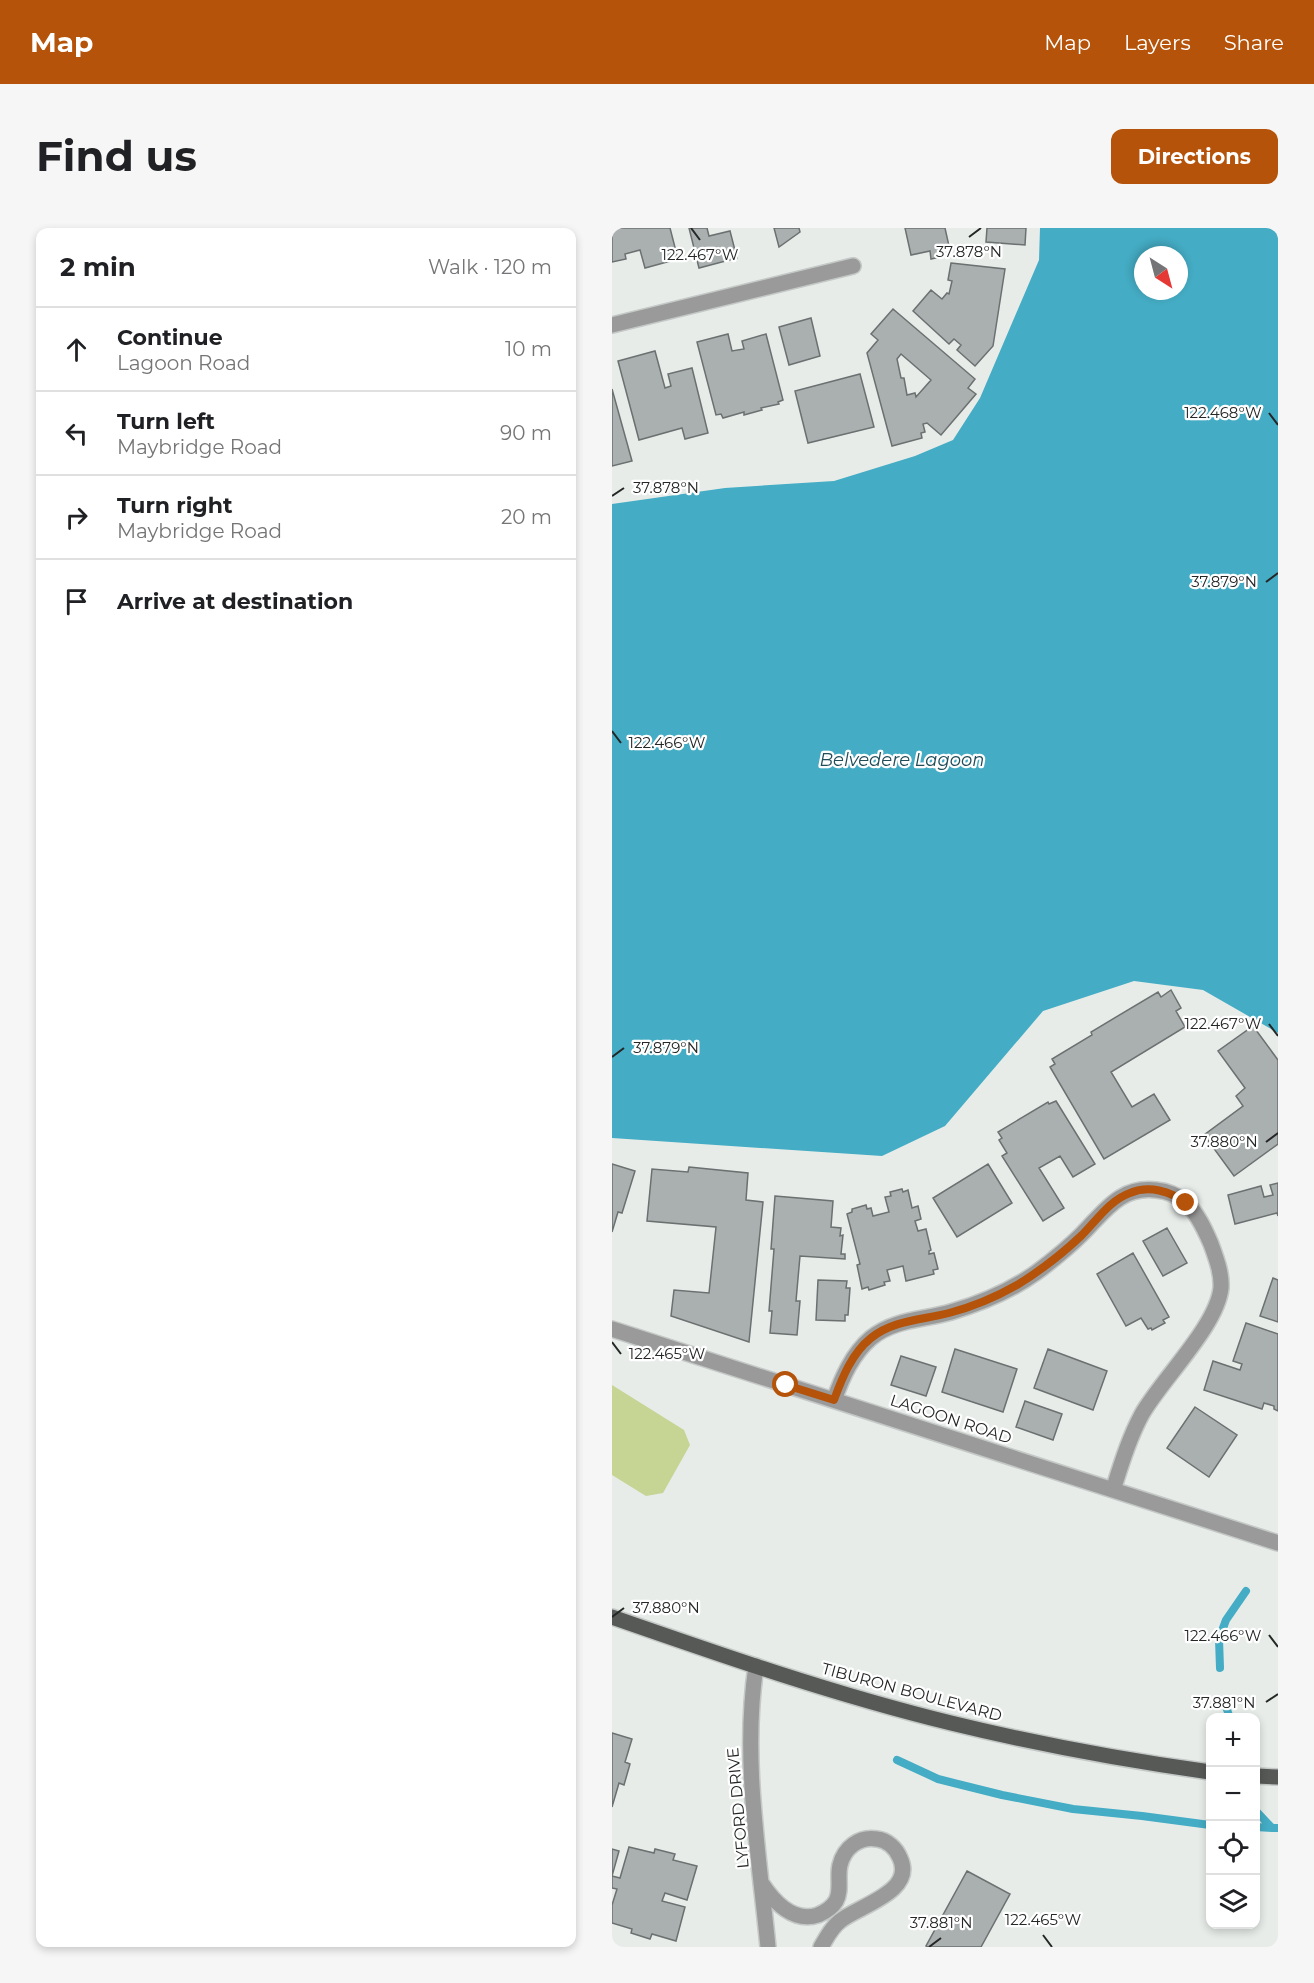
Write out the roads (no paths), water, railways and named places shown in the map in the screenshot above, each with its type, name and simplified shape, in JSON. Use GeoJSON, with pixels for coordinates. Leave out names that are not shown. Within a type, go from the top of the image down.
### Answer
{"type":"FeatureCollection","features":[{"type":"Feature","properties":{"kind":"main road","name":"TIBURON BOULEVARD"},"geometry":{"type":"LineString","coordinates":[[612,1617],[756,1666],[949,1723],[1062,1748],[1206,1771]]}},
{"type":"Feature","properties":{"kind":"main road"},"geometry":{"type":"LineString","coordinates":[[1260,1776],[1278,1777]]}},
{"type":"Feature","properties":{"kind":"street"},"geometry":{"type":"LineString","coordinates":[[612,325],[853,266]]}},
{"type":"Feature","properties":{"kind":"street"},"geometry":{"type":"LineString","coordinates":[[834,1400],[859,1350],[880,1331],[904,1322],[951,1312],[1017,1285],[1069,1247],[1118,1199],[1137,1190],[1163,1191],[1186,1203],[1201,1224],[1216,1258],[1221,1288],[1218,1303],[1205,1326],[1142,1414],[1113,1490]]}},
{"type":"Feature","properties":{"kind":"street","name":"LAGOON ROAD"},"geometry":{"type":"LineString","coordinates":[[612,1329],[1278,1543]]}},
{"type":"Feature","properties":{"kind":"street","name":"LYFORD DRIVE"},"geometry":{"type":"LineString","coordinates":[[756,1666],[750,1713],[750,1746],[768,1947]]}},
{"type":"Feature","properties":{"kind":"street"},"geometry":{"type":"LineString","coordinates":[[762,1884],[787,1911],[797,1916],[815,1916],[831,1907],[836,1900],[839,1890],[840,1864],[846,1852],[855,1842],[867,1838],[880,1839],[897,1852],[902,1862],[901,1875],[896,1885],[879,1900],[843,1919],[829,1933],[821,1947]]}},
{"type":"Feature","properties":{"kind":"water","name":"Belvedere Lagoon"},"geometry":{"type":"Polygon","coordinates":[[[1040,228],[1278,228],[1278,1033],[1203,990],[1134,981],[1043,1011],[945,1126],[882,1156],[612,1138],[612,504],[725,488],[834,481],[915,456],[953,440],[980,398],[1039,260],[1040,228]]]}},
{"type":"Feature","properties":{"kind":"waterway"},"geometry":{"type":"LineString","coordinates":[[1220,1668],[1219,1639],[1226,1620],[1246,1591]]}},
{"type":"Feature","properties":{"kind":"waterway"},"geometry":{"type":"LineString","coordinates":[[1225,1704],[1228,1713]]}},
{"type":"Feature","properties":{"kind":"waterway"},"geometry":{"type":"LineString","coordinates":[[897,1760],[938,1779],[1002,1795],[1073,1809],[1206,1824]]}},
{"type":"Feature","properties":{"kind":"waterway"},"geometry":{"type":"LineString","coordinates":[[1260,1815],[1272,1828],[1278,1828]]}},
{"type":"Feature","properties":{"kind":"waterway"},"geometry":{"type":"LineString","coordinates":[[1260,1827],[1272,1828]]}}]}
